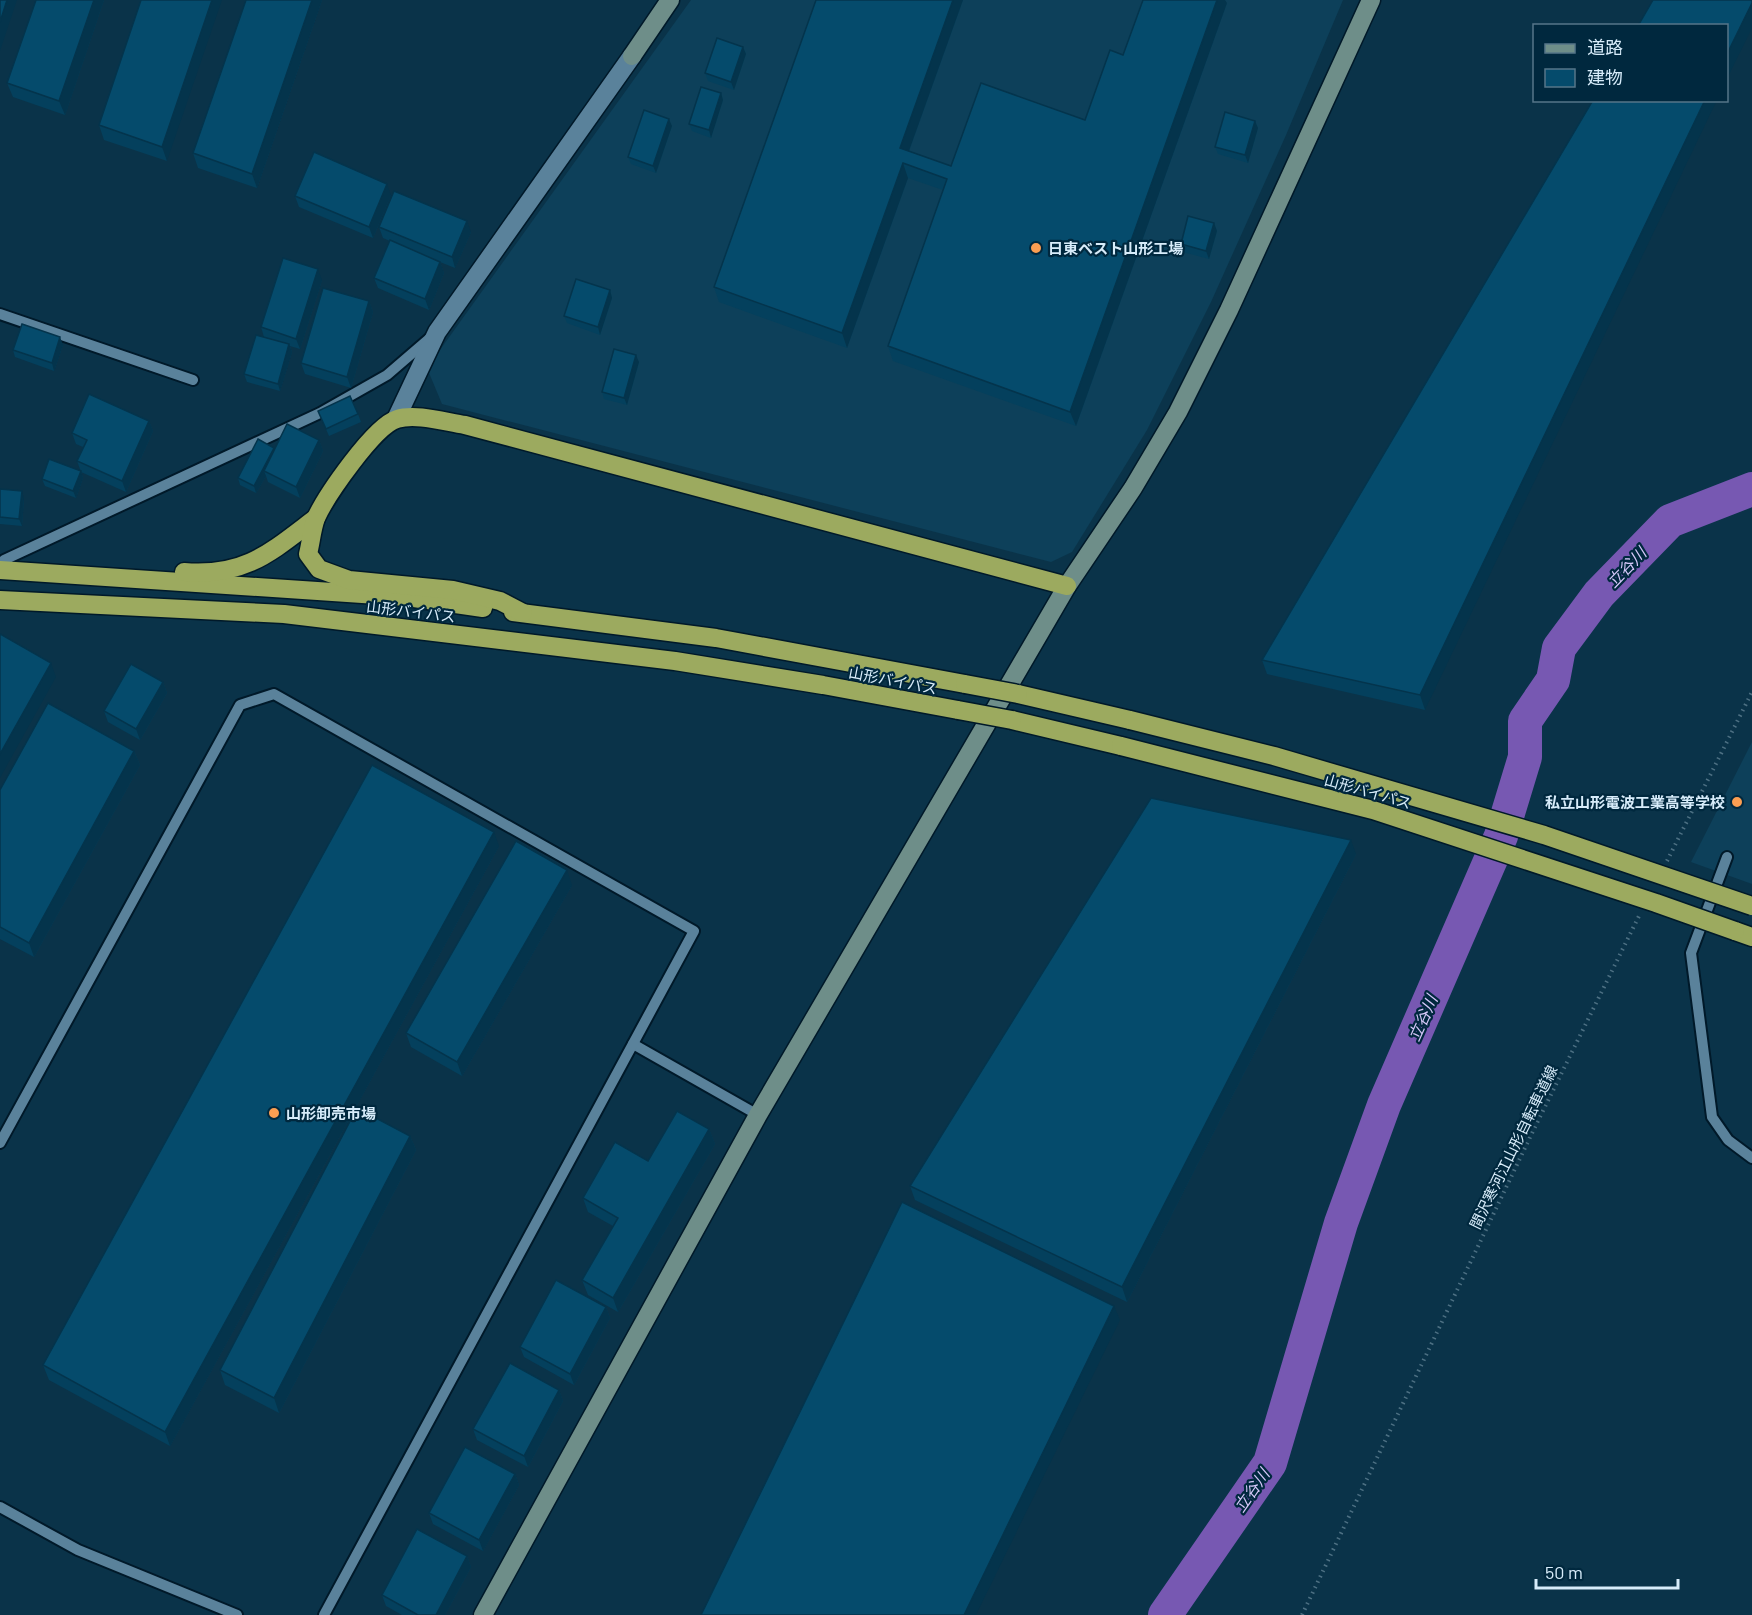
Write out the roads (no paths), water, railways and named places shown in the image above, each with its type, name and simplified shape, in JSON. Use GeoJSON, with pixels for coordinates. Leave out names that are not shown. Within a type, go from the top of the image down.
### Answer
{"type":"FeatureCollection","features":[{"type":"Feature","properties":{"kind":"highway"},"geometry":{"type":"LineString","coordinates":[[523,613],[500,602],[453,590],[349,580],[319,569],[308,554],[316,518],[343,475],[374,436],[396,419],[423,417],[465,426],[1067,586]]}},
{"type":"Feature","properties":{"kind":"highway"},"geometry":{"type":"LineString","coordinates":[[2,563],[195,573],[222,570],[248,565],[273,550],[316,518]]}},
{"type":"Feature","properties":{"kind":"highway","name":"山形バイパス"},"geometry":{"type":"LineString","coordinates":[[2,563],[407,597],[717,638],[1018,694],[1274,756],[1532,832],[1752,906]]}},
{"type":"Feature","properties":{"kind":"highway","name":"山形バイパス"},"geometry":{"type":"LineString","coordinates":[[0,600],[284,614],[675,661],[823,685],[1012,720],[1373,810],[1744,934]]}},
{"type":"Feature","properties":{"kind":"street"},"geometry":{"type":"LineString","coordinates":[[396,419],[437,332],[670,0]]}},
{"type":"Feature","properties":{"kind":"street"},"geometry":{"type":"LineString","coordinates":[[483,1615],[758,1116],[1067,586],[1133,488],[1178,412],[1229,310],[1371,0]]}},
{"type":"Feature","properties":{"kind":"lane"},"geometry":{"type":"LineString","coordinates":[[0,314],[193,380]]}},
{"type":"Feature","properties":{"kind":"lane"},"geometry":{"type":"LineString","coordinates":[[2,563],[320,413],[387,375],[437,332]]}},
{"type":"Feature","properties":{"kind":"lane"},"geometry":{"type":"LineString","coordinates":[[0,1143],[240,705],[274,694],[694,931],[324,1615]]}},
{"type":"Feature","properties":{"kind":"lane"},"geometry":{"type":"LineString","coordinates":[[1727,857],[1691,953],[1712,1117],[1728,1140],[1752,1158]]}},
{"type":"Feature","properties":{"kind":"lane"},"geometry":{"type":"LineString","coordinates":[[633,1044],[758,1116]]}},
{"type":"Feature","properties":{"kind":"lane"},"geometry":{"type":"LineString","coordinates":[[0,1507],[78,1550],[237,1615]]}},
{"type":"Feature","properties":{"kind":"waterway","name":"立谷川"},"geometry":{"type":"LineString","coordinates":[[1165,1615],[1270,1463],[1341,1223],[1384,1105],[1501,836],[1525,757],[1525,721],[1553,680],[1559,648],[1599,594],[1670,521],[1752,489]]}},
{"type":"Feature","properties":{"kind":"place","name":"日東ベスト山形工場"},"geometry":{"type":"Point","coordinates":[1036,248]}},
{"type":"Feature","properties":{"kind":"place","name":"私立山形電波工業高等学校"},"geometry":{"type":"Point","coordinates":[1737,802]}},
{"type":"Feature","properties":{"kind":"place","name":"山形卸売市場"},"geometry":{"type":"Point","coordinates":[274,1113]}}]}
